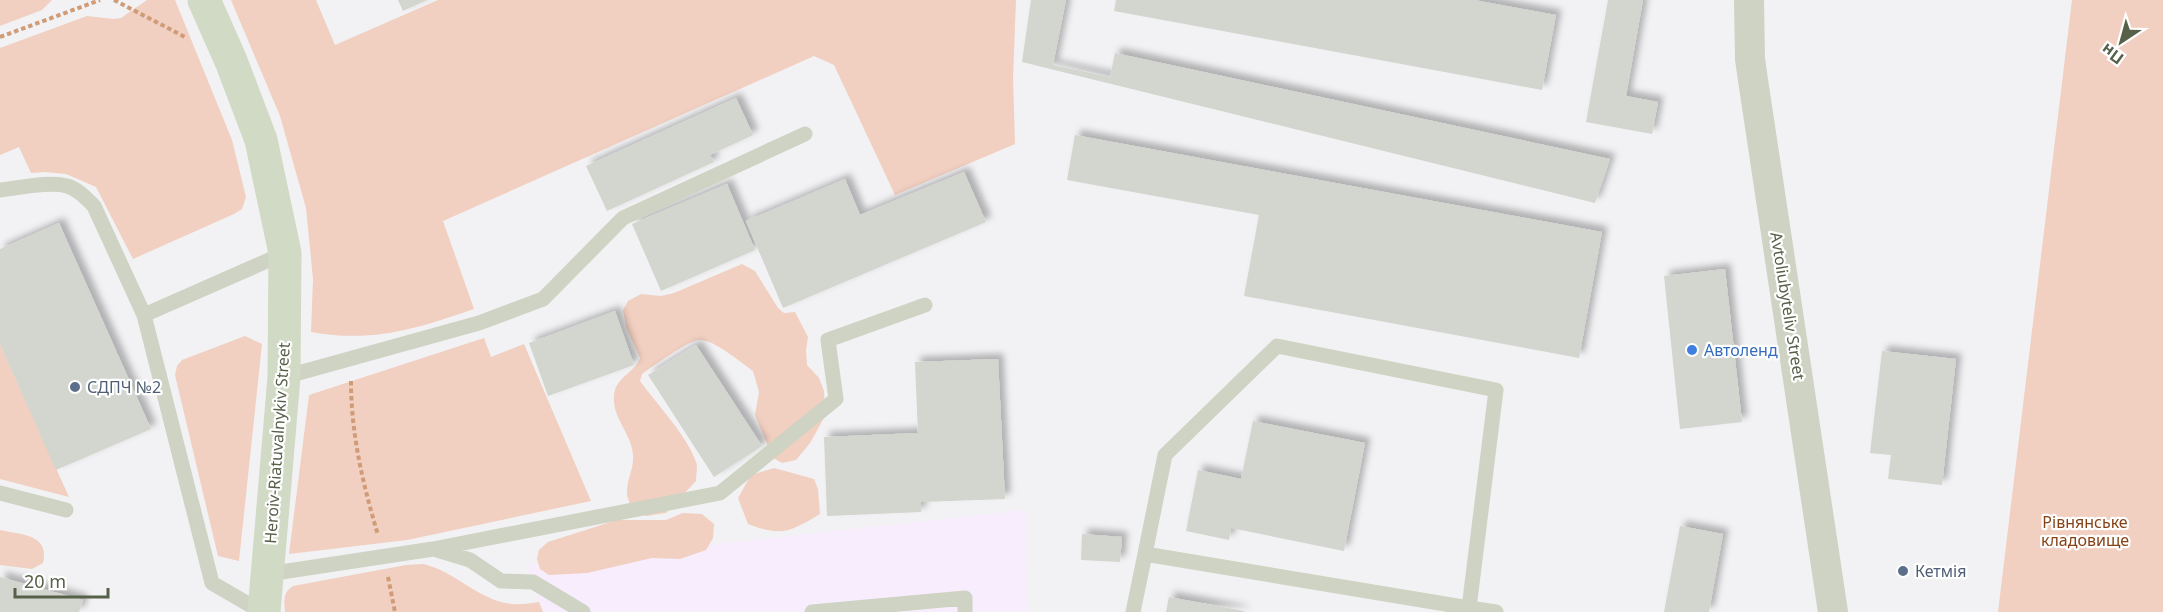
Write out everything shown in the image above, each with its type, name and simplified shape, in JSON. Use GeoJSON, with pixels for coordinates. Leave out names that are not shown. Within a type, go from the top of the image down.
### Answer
{"type":"FeatureCollection","features":[{"type":"Feature","properties":{"kind":"street","name":"Heroiv-Riatuvalnykiv Street"},"geometry":{"type":"LineString","coordinates":[[204,0],[231,61],[261,140],[285,253],[284,377],[263,612]]}},
{"type":"Feature","properties":{"kind":"street","name":"Avtoliubyteliv Street"},"geometry":{"type":"LineString","coordinates":[[1749,0],[1750,59],[1833,612]]}},
{"type":"Feature","properties":{"kind":"lane"},"geometry":{"type":"LineString","coordinates":[[284,377],[479,323],[543,299],[623,218],[805,134]]}},
{"type":"Feature","properties":{"kind":"lane"},"geometry":{"type":"LineString","coordinates":[[0,190],[48,185],[67,186],[81,193],[94,206],[144,315],[212,583],[263,612]]}},
{"type":"Feature","properties":{"kind":"lane"},"geometry":{"type":"LineString","coordinates":[[144,315],[285,253]]}},
{"type":"Feature","properties":{"kind":"lane"},"geometry":{"type":"LineString","coordinates":[[268,574],[433,549],[720,493],[836,399],[828,340],[925,305]]}},
{"type":"Feature","properties":{"kind":"lane"},"geometry":{"type":"LineString","coordinates":[[1133,612],[1165,456],[1277,346],[1496,390],[1468,610]]}},
{"type":"Feature","properties":{"kind":"lane"},"geometry":{"type":"LineString","coordinates":[[0,493],[66,510]]}},
{"type":"Feature","properties":{"kind":"lane"},"geometry":{"type":"LineString","coordinates":[[433,549],[470,560],[501,581],[533,582],[583,612]]}},
{"type":"Feature","properties":{"kind":"lane"},"geometry":{"type":"LineString","coordinates":[[1145,554],[1468,610],[1496,612]]}},
{"type":"Feature","properties":{"kind":"lane"},"geometry":{"type":"LineString","coordinates":[[812,612],[871,609],[965,598],[965,612]]}},
{"type":"Feature","properties":{"kind":"path"},"geometry":{"type":"LineString","coordinates":[[0,37],[100,0]]}},
{"type":"Feature","properties":{"kind":"path"},"geometry":{"type":"LineString","coordinates":[[114,0],[231,61]]}},
{"type":"Feature","properties":{"kind":"path"},"geometry":{"type":"LineString","coordinates":[[352,359],[351,406],[357,456],[384,556],[395,612]]}},
{"type":"Feature","properties":{"kind":"shaded area"},"geometry":{"type":"Polygon","coordinates":[[[1025,510],[1027,612],[543,612],[527,565],[1025,510]]]}},
{"type":"Feature","properties":{"kind":"green space"},"geometry":{"type":"Polygon","coordinates":[[[0,0],[52,0],[42,10],[0,26],[0,0]]]}},
{"type":"Feature","properties":{"kind":"green space"},"geometry":{"type":"Polygon","coordinates":[[[147,0],[175,0],[232,140],[246,197],[242,209],[234,214],[133,259],[96,187],[66,174],[31,173],[19,147],[0,155],[0,48],[87,16],[121,18],[147,0]]]}},
{"type":"Feature","properties":{"kind":"green space"},"geometry":{"type":"Polygon","coordinates":[[[231,0],[316,0],[335,45],[438,0],[1016,0],[1013,78],[1015,144],[895,195],[834,65],[814,56],[443,221],[474,309],[433,323],[375,335],[354,336],[311,332],[313,279],[306,208],[280,116],[231,0]]]}},
{"type":"Feature","properties":{"kind":"green space","name":"Рівнянське кладовище"},"geometry":{"type":"Polygon","coordinates":[[[2072,0],[2163,0],[2163,612],[1998,612],[2072,0]]]}},
{"type":"Feature","properties":{"kind":"green space"},"geometry":{"type":"Polygon","coordinates":[[[742,264],[755,271],[778,308],[784,313],[795,312],[808,337],[807,365],[819,378],[824,391],[825,416],[810,443],[796,460],[782,463],[773,458],[755,415],[759,392],[753,371],[720,347],[706,341],[695,341],[680,348],[642,374],[640,381],[679,431],[692,452],[697,464],[696,481],[666,513],[646,516],[632,506],[628,499],[627,488],[633,465],[633,451],[615,409],[617,385],[635,367],[640,358],[626,327],[623,310],[628,301],[641,294],[661,296],[674,293],[742,264]]]}},
{"type":"Feature","properties":{"kind":"green space"},"geometry":{"type":"Polygon","coordinates":[[[245,336],[262,344],[239,561],[218,556],[175,375],[177,366],[182,360],[245,336]]]}},
{"type":"Feature","properties":{"kind":"green space"},"geometry":{"type":"Polygon","coordinates":[[[484,338],[491,357],[524,344],[591,501],[407,540],[289,554],[309,395],[484,338]]]}},
{"type":"Feature","properties":{"kind":"green space"},"geometry":{"type":"Polygon","coordinates":[[[0,344],[69,497],[0,479],[0,344]]]}},
{"type":"Feature","properties":{"kind":"green space"},"geometry":{"type":"Polygon","coordinates":[[[774,468],[814,479],[818,489],[820,514],[785,531],[769,530],[748,524],[738,498],[751,475],[774,468]]]}},
{"type":"Feature","properties":{"kind":"green space"},"geometry":{"type":"Polygon","coordinates":[[[683,513],[702,514],[714,524],[713,538],[706,550],[680,559],[652,558],[587,573],[549,575],[540,569],[537,559],[539,550],[548,542],[617,520],[666,520],[683,513]]]}},
{"type":"Feature","properties":{"kind":"green space"},"geometry":{"type":"Polygon","coordinates":[[[0,530],[25,535],[38,541],[44,553],[43,563],[32,569],[0,565],[0,530]]]}},
{"type":"Feature","properties":{"kind":"green space"},"geometry":{"type":"Polygon","coordinates":[[[423,564],[446,573],[500,602],[526,604],[539,602],[543,612],[285,612],[286,594],[293,586],[406,565],[423,564]]]}},
{"type":"Feature","properties":{"kind":"building"},"geometry":{"type":"Polygon","coordinates":[[[398,0],[427,0],[403,11],[398,0]]]}},
{"type":"Feature","properties":{"kind":"building"},"geometry":{"type":"Polygon","coordinates":[[[1031,0],[1066,0],[1053,65],[1110,77],[1115,53],[1610,159],[1595,203],[1022,62],[1031,0]]]}},
{"type":"Feature","properties":{"kind":"building"},"geometry":{"type":"Polygon","coordinates":[[[1116,0],[1474,0],[1556,15],[1542,90],[1114,11],[1116,0]]]}},
{"type":"Feature","properties":{"kind":"building"},"geometry":{"type":"Polygon","coordinates":[[[1608,0],[1643,0],[1626,96],[1658,102],[1652,134],[1586,122],[1608,0]]]}},
{"type":"Feature","properties":{"kind":"building"},"geometry":{"type":"Polygon","coordinates":[[[736,98],[753,135],[710,155],[714,162],[607,211],[586,166],[736,98]]]}},
{"type":"Feature","properties":{"kind":"building"},"geometry":{"type":"Polygon","coordinates":[[[1075,135],[1602,232],[1579,358],[1244,296],[1259,215],[1067,180],[1075,135]]]}},
{"type":"Feature","properties":{"kind":"building"},"geometry":{"type":"Polygon","coordinates":[[[964,172],[986,222],[783,308],[746,221],[845,179],[860,215],[964,172]]]}},
{"type":"Feature","properties":{"kind":"building"},"geometry":{"type":"Polygon","coordinates":[[[727,184],[755,250],[661,291],[632,224],[727,184]]]}},
{"type":"Feature","properties":{"kind":"building","name":"СДПЧ №2"},"geometry":{"type":"Polygon","coordinates":[[[59,223],[151,429],[56,470],[0,344],[0,249],[59,223]]]}},
{"type":"Feature","properties":{"kind":"building"},"geometry":{"type":"Polygon","coordinates":[[[1725,269],[1742,422],[1680,429],[1664,276],[1725,269]]]}},
{"type":"Feature","properties":{"kind":"building"},"geometry":{"type":"Polygon","coordinates":[[[615,311],[634,365],[548,396],[529,343],[615,311]]]}},
{"type":"Feature","properties":{"kind":"building"},"geometry":{"type":"Polygon","coordinates":[[[696,345],[762,446],[714,477],[648,375],[696,345]]]}},
{"type":"Feature","properties":{"kind":"building"},"geometry":{"type":"Polygon","coordinates":[[[1882,351],[1956,359],[1942,485],[1888,479],[1891,455],[1870,453],[1882,351]]]}},
{"type":"Feature","properties":{"kind":"building"},"geometry":{"type":"Polygon","coordinates":[[[998,359],[1005,499],[921,502],[921,512],[827,516],[824,437],[918,433],[915,362],[998,359]]]}},
{"type":"Feature","properties":{"kind":"building"},"geometry":{"type":"Polygon","coordinates":[[[1253,421],[1365,443],[1344,551],[1231,528],[1229,540],[1186,531],[1198,470],[1241,479],[1253,421]]]}},
{"type":"Feature","properties":{"kind":"building"},"geometry":{"type":"Polygon","coordinates":[[[1680,526],[1723,534],[1709,612],[1664,612],[1680,526]]]}},
{"type":"Feature","properties":{"kind":"building"},"geometry":{"type":"Polygon","coordinates":[[[1082,534],[1122,537],[1120,562],[1081,560],[1082,534]]]}},
{"type":"Feature","properties":{"kind":"building"},"geometry":{"type":"Polygon","coordinates":[[[0,577],[83,600],[79,612],[0,612],[0,577]]]}},
{"type":"Feature","properties":{"kind":"building"},"geometry":{"type":"Polygon","coordinates":[[[1169,597],[1244,611],[1244,612],[1166,612],[1169,597]]]}},
{"type":"Feature","properties":{"kind":"place","name":"Автоленд"},"geometry":{"type":"Point","coordinates":[1692,350]}},
{"type":"Feature","properties":{"kind":"place","name":"СДПЧ №2"},"geometry":{"type":"Point","coordinates":[75,387]}},
{"type":"Feature","properties":{"kind":"place","name":"Кетмія"},"geometry":{"type":"Point","coordinates":[1903,571]}}]}
